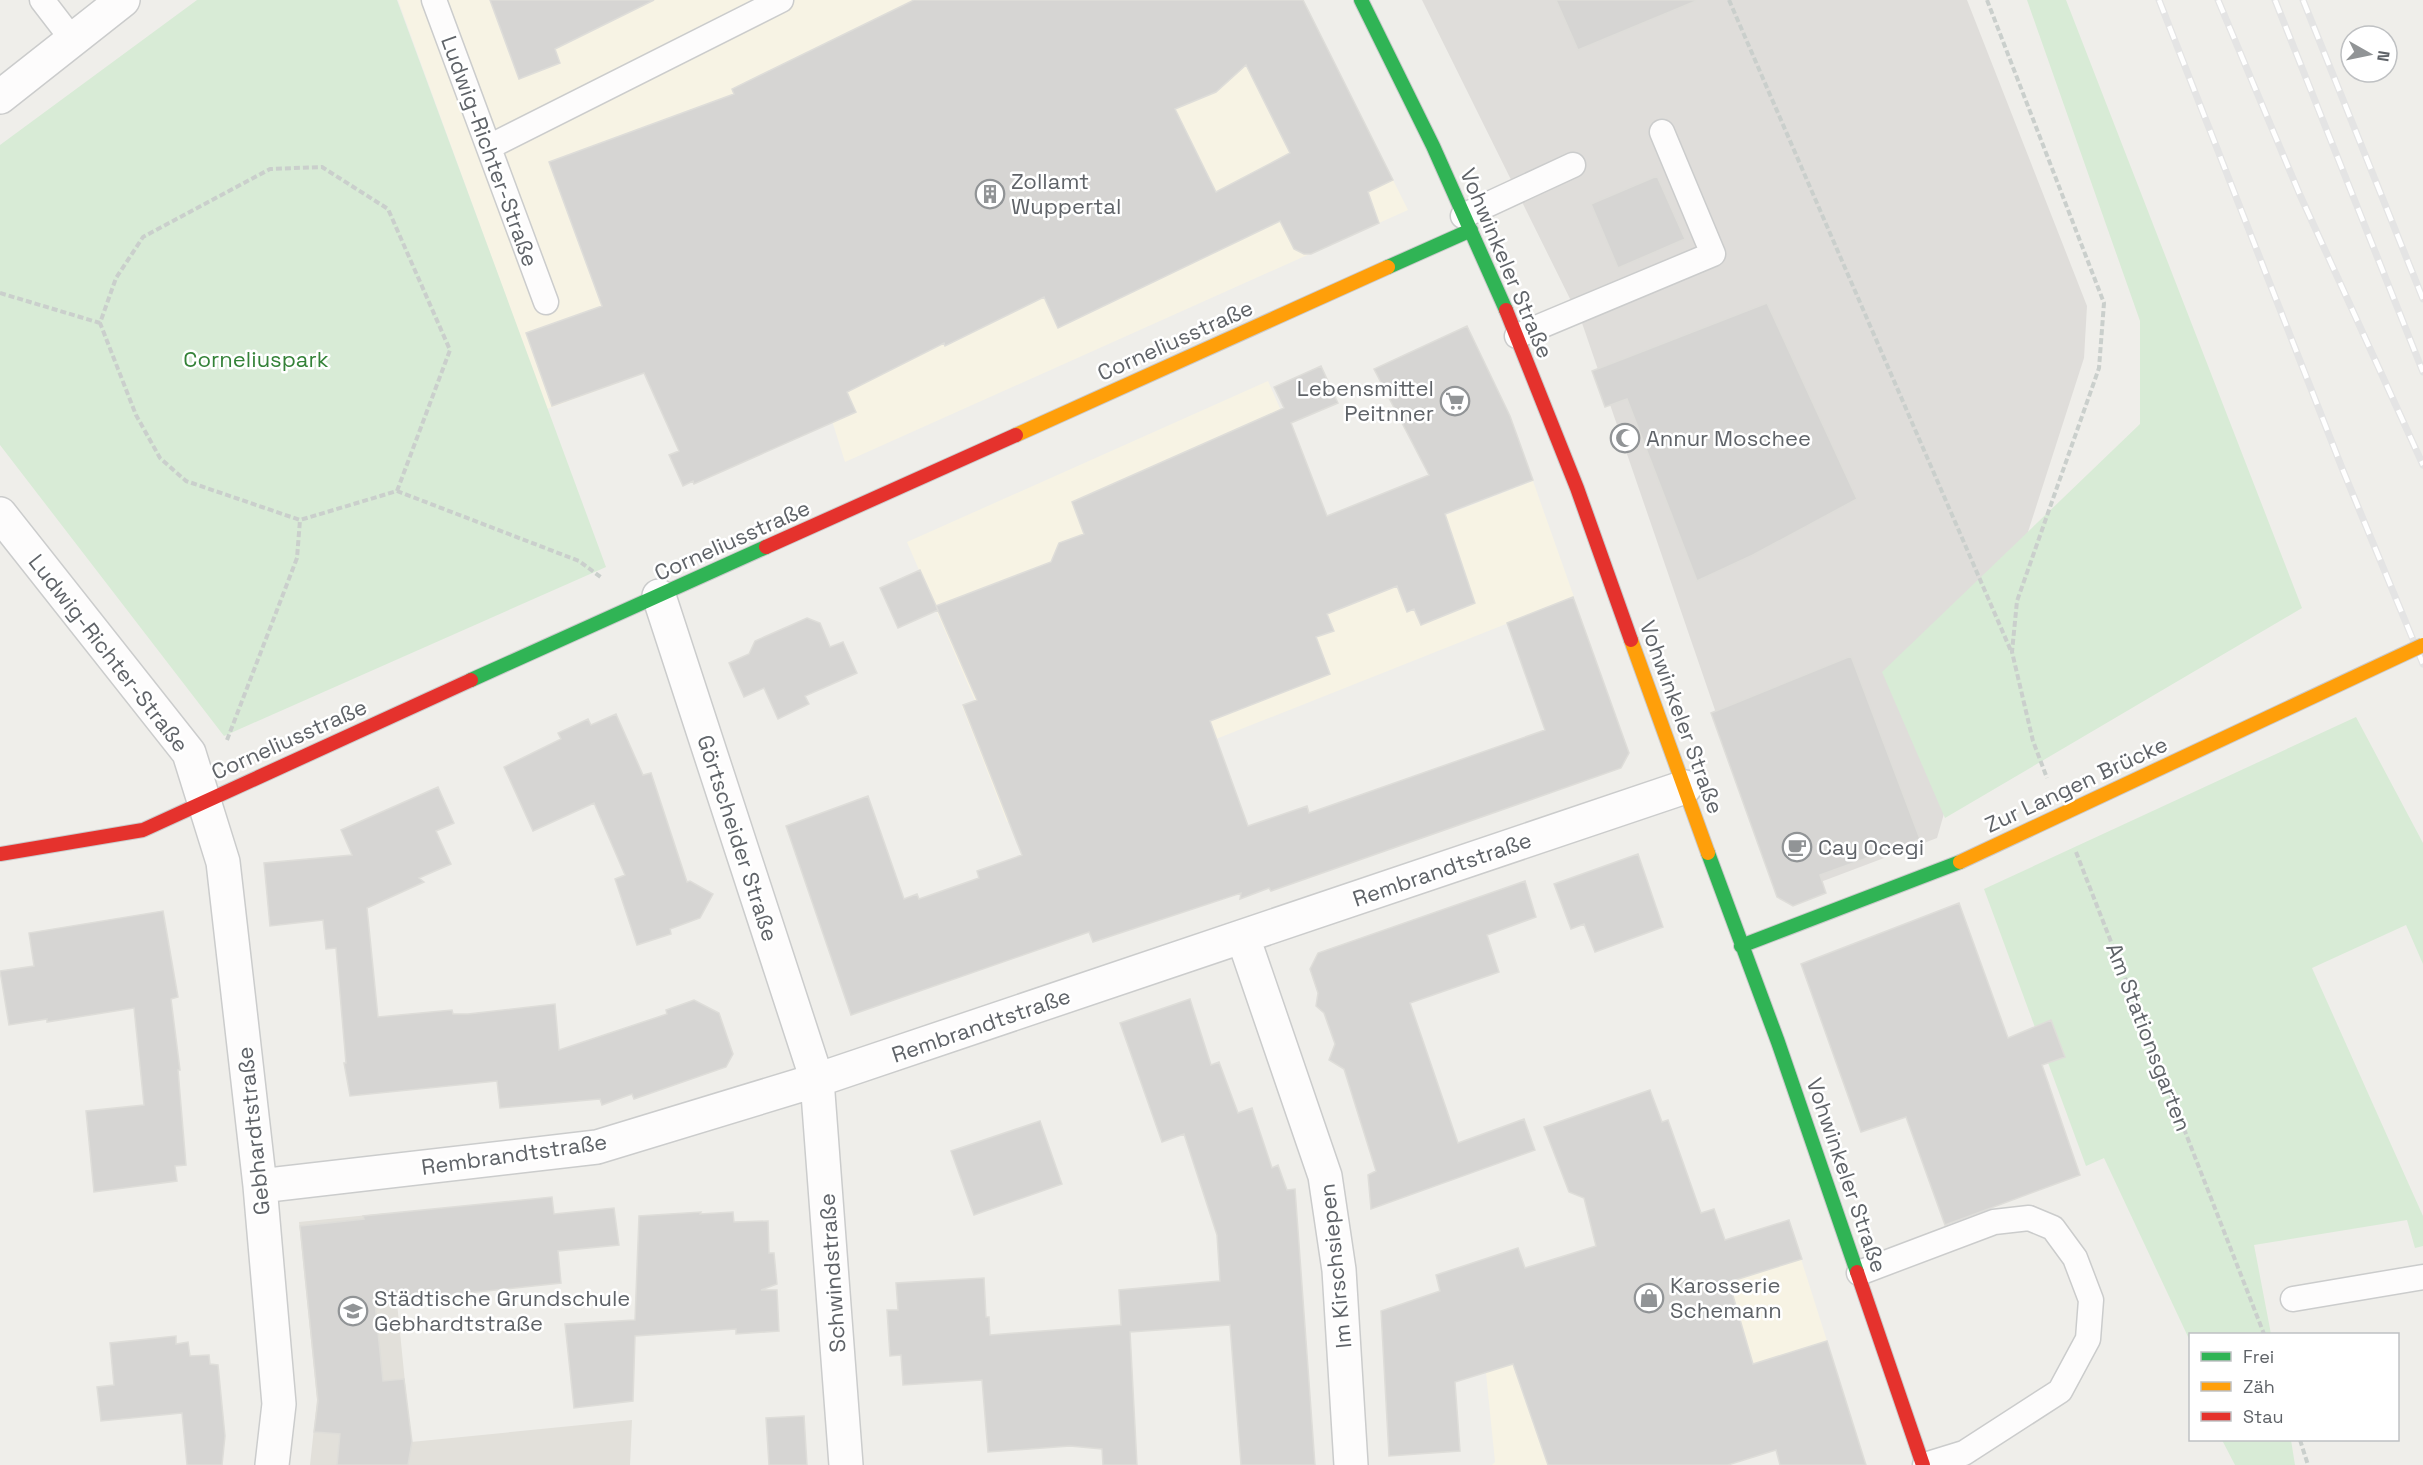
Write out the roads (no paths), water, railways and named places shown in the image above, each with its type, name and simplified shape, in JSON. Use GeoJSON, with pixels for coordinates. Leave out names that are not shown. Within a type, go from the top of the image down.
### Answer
{"type":"FeatureCollection","features":[{"type":"Feature","properties":{"kind":"main road","name":"Vohwinkeler Straße"},"geometry":{"type":"LineString","coordinates":[[1361,0],[1433,146],[1517,336],[1577,488],[1741,946],[1778,1042],[1924,1465]]}},
{"type":"Feature","properties":{"kind":"main road","name":"Corneliusstraße"},"geometry":{"type":"LineString","coordinates":[[0,854],[143,830],[204,800],[648,601],[1467,223]]}},
{"type":"Feature","properties":{"kind":"main road","name":"Zur Langen Brücke"},"geometry":{"type":"LineString","coordinates":[[1741,946],[1960,862],[2423,645]]}},
{"type":"Feature","properties":{"kind":"street"},"geometry":{"type":"LineString","coordinates":[[0,97],[123,0]]}},
{"type":"Feature","properties":{"kind":"street","name":"Ludwig-Richter-Straße"},"geometry":{"type":"LineString","coordinates":[[0,514],[189,753],[204,800]]}},
{"type":"Feature","properties":{"kind":"street","name":"Görtscheider Straße"},"geometry":{"type":"LineString","coordinates":[[648,601],[817,1080]]}},
{"type":"Feature","properties":{"kind":"street","name":"Rembrandtstraße"},"geometry":{"type":"LineString","coordinates":[[260,1186],[597,1147],[817,1080],[1685,787]]}},
{"type":"Feature","properties":{"kind":"street","name":"Gebhardtstraße"},"geometry":{"type":"LineString","coordinates":[[204,800],[223,862],[260,1186],[279,1404],[272,1465]]}},
{"type":"Feature","properties":{"kind":"street","name":"Im Kirschsiepen"},"geometry":{"type":"LineString","coordinates":[[1243,937],[1325,1176],[1339,1270],[1351,1465]]}},
{"type":"Feature","properties":{"kind":"street","name":"Schwindstraße"},"geometry":{"type":"LineString","coordinates":[[817,1080],[846,1465]]}},
{"type":"Feature","properties":{"kind":"lane"},"geometry":{"type":"LineString","coordinates":[[42,0],[72,39]]}},
{"type":"Feature","properties":{"kind":"lane","name":"Ludwig-Richter-Straße"},"geometry":{"type":"LineString","coordinates":[[434,0],[546,302]]}},
{"type":"Feature","properties":{"kind":"lane"},"geometry":{"type":"LineString","coordinates":[[489,147],[781,0]]}},
{"type":"Feature","properties":{"kind":"lane"},"geometry":{"type":"LineString","coordinates":[[1517,336],[1713,254],[1662,132]]}},
{"type":"Feature","properties":{"kind":"lane"},"geometry":{"type":"LineString","coordinates":[[1467,223],[1573,165]]}},
{"type":"Feature","properties":{"kind":"lane"},"geometry":{"type":"LineString","coordinates":[[1859,1273],[1994,1221],[2029,1218],[2053,1228],[2070,1250],[2091,1300],[2088,1339],[2060,1391],[1964,1453],[1924,1465]]}},
{"type":"Feature","properties":{"kind":"lane"},"geometry":{"type":"LineString","coordinates":[[2293,1299],[2423,1277]]}},
{"type":"Feature","properties":{"kind":"railway"},"geometry":{"type":"LineString","coordinates":[[2159,0],[2342,468],[2423,664]]}},
{"type":"Feature","properties":{"kind":"railway"},"geometry":{"type":"LineString","coordinates":[[2218,0],[2300,195],[2423,465]]}},
{"type":"Feature","properties":{"kind":"railway"},"geometry":{"type":"LineString","coordinates":[[2275,0],[2423,372]]}},
{"type":"Feature","properties":{"kind":"railway"},"geometry":{"type":"LineString","coordinates":[[2303,0],[2423,299]]}},
{"type":"Feature","properties":{"kind":"place","name":"Zollamt Wuppertal"},"geometry":{"type":"Point","coordinates":[990,194]}},
{"type":"Feature","properties":{"kind":"place","name":"Lebensmittel Peitnner"},"geometry":{"type":"Point","coordinates":[1455,401]}},
{"type":"Feature","properties":{"kind":"place","name":"Annur Moschee"},"geometry":{"type":"Point","coordinates":[1625,438]}},
{"type":"Feature","properties":{"kind":"place","name":"Cay Ocegi"},"geometry":{"type":"Point","coordinates":[1797,847]}},
{"type":"Feature","properties":{"kind":"place","name":"Karosserie Schemann"},"geometry":{"type":"Point","coordinates":[1649,1298]}},
{"type":"Feature","properties":{"kind":"place","name":"Städtische Grundschule Gebhardtstraße"},"geometry":{"type":"Point","coordinates":[353,1311]}},
{"type":"Feature","properties":{"kind":"park label","name":"Corneliuspark"},"geometry":{"type":"Point","coordinates":[256,359]}}]}
